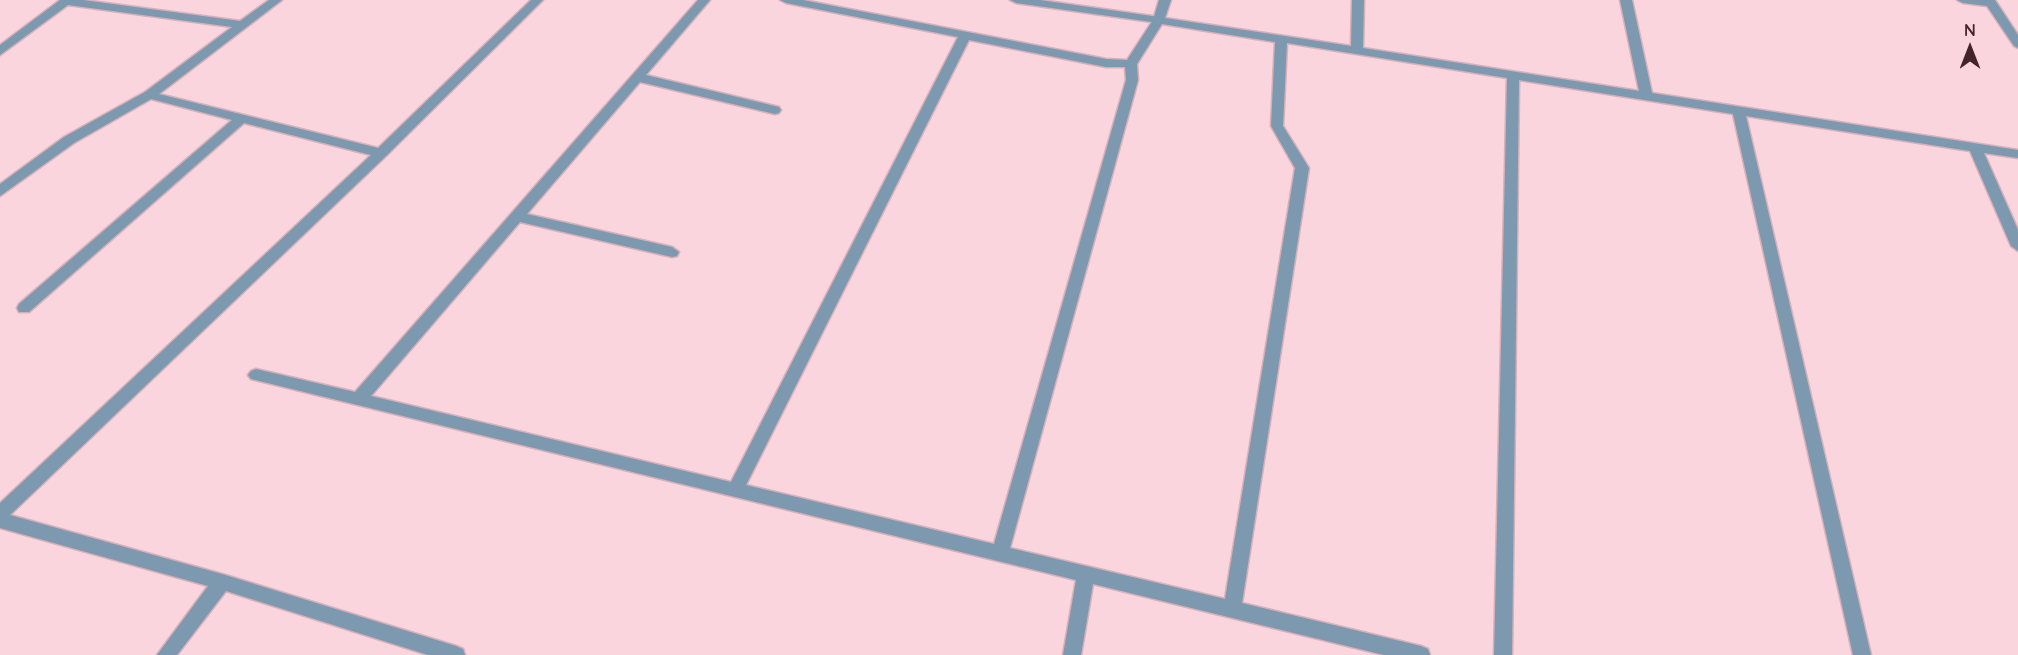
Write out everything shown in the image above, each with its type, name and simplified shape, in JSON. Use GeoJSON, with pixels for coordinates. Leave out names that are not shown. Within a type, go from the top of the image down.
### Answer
{"type":"FeatureCollection","features":[{"type":"Feature","properties":{"kind":"street"},"geometry":{"type":"LineString","coordinates":[[0,190],[69,140],[149,94],[276,0]]}},
{"type":"Feature","properties":{"kind":"street"},"geometry":{"type":"LineString","coordinates":[[0,514],[381,153],[537,0]]}},
{"type":"Feature","properties":{"kind":"street"},"geometry":{"type":"LineString","coordinates":[[358,400],[704,0]]}},
{"type":"Feature","properties":{"kind":"street"},"geometry":{"type":"LineString","coordinates":[[786,0],[836,4],[1106,63],[1131,64]]}},
{"type":"Feature","properties":{"kind":"street"},"geometry":{"type":"LineString","coordinates":[[1016,0],[1159,20],[2018,154]]}},
{"type":"Feature","properties":{"kind":"street"},"geometry":{"type":"LineString","coordinates":[[1000,554],[1132,80],[1131,64],[1159,20],[1165,0]]}},
{"type":"Feature","properties":{"kind":"street"},"geometry":{"type":"LineString","coordinates":[[1357,51],[1358,0]]}},
{"type":"Feature","properties":{"kind":"street"},"geometry":{"type":"LineString","coordinates":[[1626,0],[1646,96]]}},
{"type":"Feature","properties":{"kind":"street"},"geometry":{"type":"LineString","coordinates":[[1963,0],[1990,1],[2018,45]]}},
{"type":"Feature","properties":{"kind":"street"},"geometry":{"type":"LineString","coordinates":[[0,51],[66,1],[243,25]]}},
{"type":"Feature","properties":{"kind":"street"},"geometry":{"type":"LineString","coordinates":[[735,490],[966,34]]}},
{"type":"Feature","properties":{"kind":"street"},"geometry":{"type":"LineString","coordinates":[[1232,610],[1302,168],[1277,126],[1281,39]]}},
{"type":"Feature","properties":{"kind":"street"},"geometry":{"type":"LineString","coordinates":[[1503,655],[1514,75]]}},
{"type":"Feature","properties":{"kind":"street"},"geometry":{"type":"LineString","coordinates":[[637,76],[775,110]]}},
{"type":"Feature","properties":{"kind":"street"},"geometry":{"type":"LineString","coordinates":[[149,94],[381,153]]}},
{"type":"Feature","properties":{"kind":"street"},"geometry":{"type":"LineString","coordinates":[[1739,111],[1862,655]]}},
{"type":"Feature","properties":{"kind":"street"},"geometry":{"type":"LineString","coordinates":[[24,308],[242,118]]}},
{"type":"Feature","properties":{"kind":"street"},"geometry":{"type":"LineString","coordinates":[[1975,147],[2018,246]]}},
{"type":"Feature","properties":{"kind":"street"},"geometry":{"type":"LineString","coordinates":[[517,216],[672,252]]}},
{"type":"Feature","properties":{"kind":"street"},"geometry":{"type":"LineString","coordinates":[[256,375],[1421,655]]}},
{"type":"Feature","properties":{"kind":"street"},"geometry":{"type":"LineString","coordinates":[[0,520],[222,582],[426,651],[456,655]]}},
{"type":"Feature","properties":{"kind":"street"},"geometry":{"type":"LineString","coordinates":[[1072,655],[1086,575]]}},
{"type":"Feature","properties":{"kind":"street"},"geometry":{"type":"LineString","coordinates":[[166,655],[222,582]]}}]}
